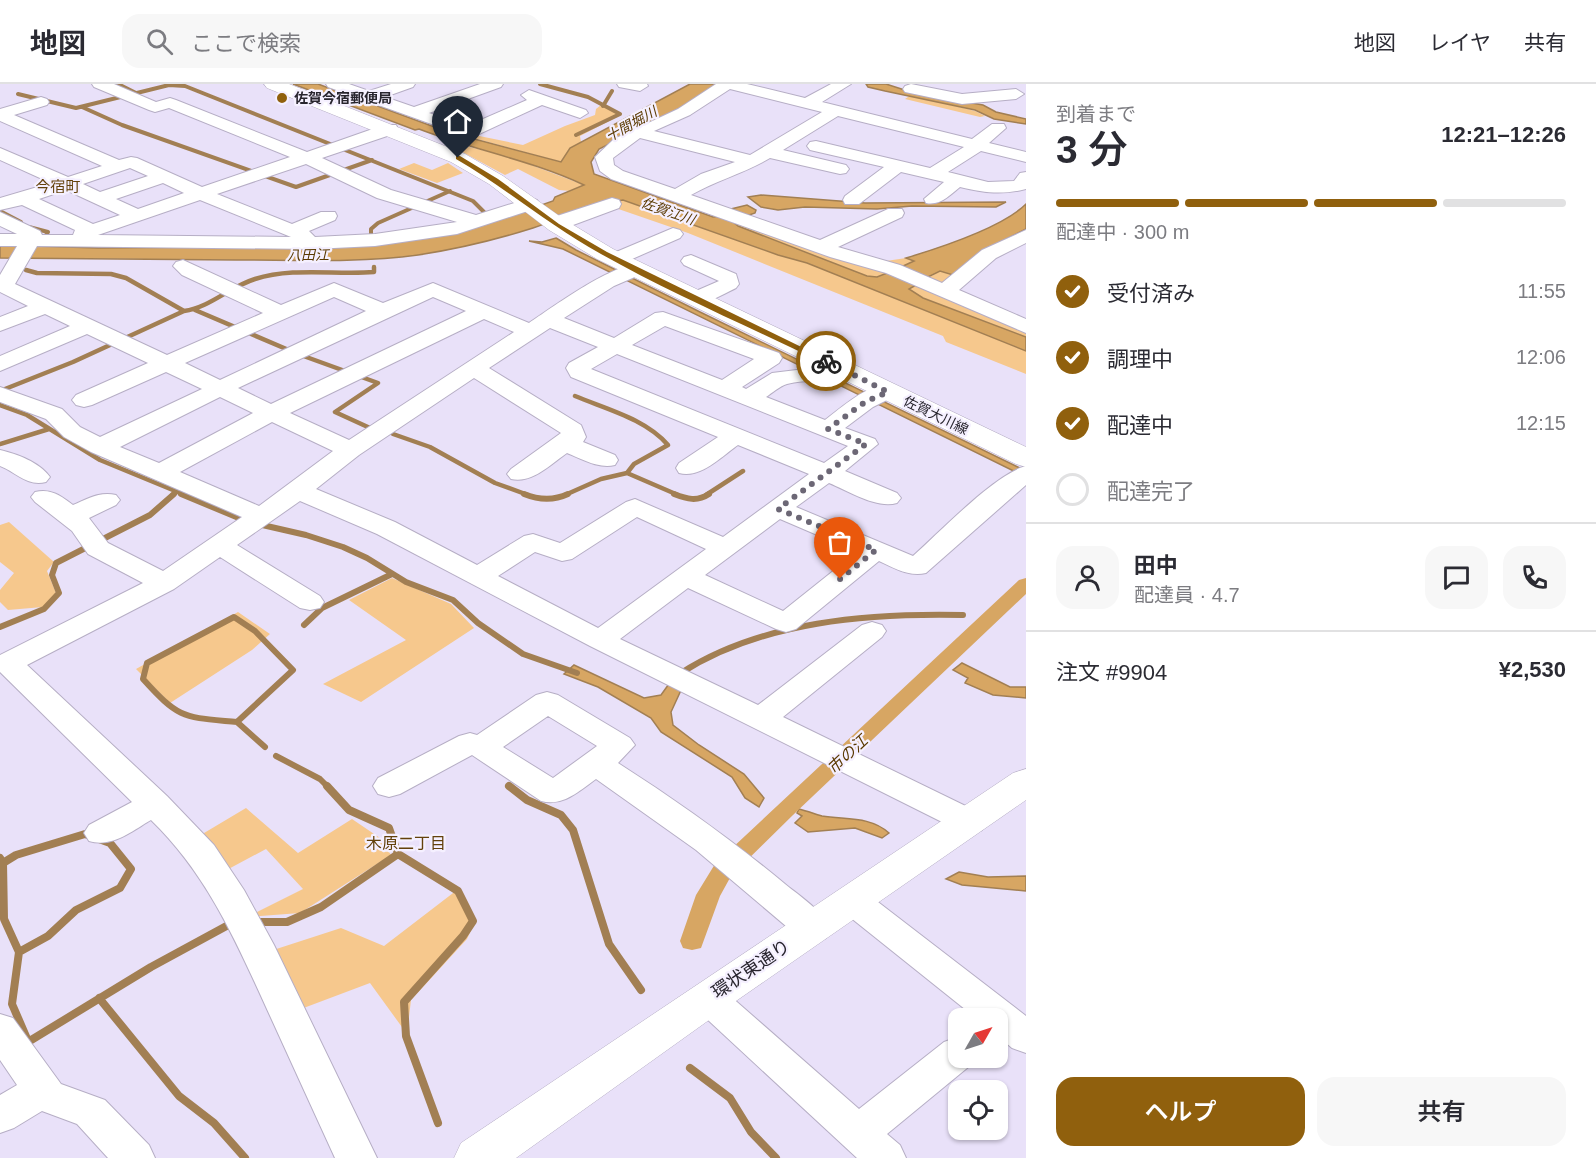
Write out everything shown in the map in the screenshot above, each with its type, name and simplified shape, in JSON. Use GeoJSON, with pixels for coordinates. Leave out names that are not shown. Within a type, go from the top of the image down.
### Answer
{"type":"FeatureCollection","features":[{"type":"Feature","properties":{"kind":"main road"},"geometry":{"type":"LineString","coordinates":[[273,84],[458,158],[530,204]]}},
{"type":"Feature","properties":{"kind":"main road","name":"佐賀大川線"},"geometry":{"type":"LineString","coordinates":[[530,204],[556,225],[623,270],[696,298],[821,370],[1024,470]]}},
{"type":"Feature","properties":{"kind":"main road","name":"環状東通り"},"geometry":{"type":"LineString","coordinates":[[478,1158],[708,998],[1026,782]]}},
{"type":"Feature","properties":{"kind":"street"},"geometry":{"type":"LineString","coordinates":[[100,84],[155,107],[170,103],[304,157],[384,194],[478,222]]}},
{"type":"Feature","properties":{"kind":"street"},"geometry":{"type":"LineString","coordinates":[[334,84],[465,131],[471,131],[534,97],[580,112]]}},
{"type":"Feature","properties":{"kind":"street"},"geometry":{"type":"LineString","coordinates":[[368,97],[407,84]]}},
{"type":"Feature","properties":{"kind":"street"},"geometry":{"type":"LineString","coordinates":[[412,113],[495,84]]}},
{"type":"Feature","properties":{"kind":"street"},"geometry":{"type":"LineString","coordinates":[[1021,96],[962,99],[900,98],[866,118],[727,84],[685,111],[609,150],[604,157],[606,167],[617,175],[822,247],[893,269],[1026,327]]}},
{"type":"Feature","properties":{"kind":"street"},"geometry":{"type":"LineString","coordinates":[[761,92],[778,84]]}},
{"type":"Feature","properties":{"kind":"street"},"geometry":{"type":"LineString","coordinates":[[807,104],[843,84]]}},
{"type":"Feature","properties":{"kind":"street"},"geometry":{"type":"LineString","coordinates":[[996,84],[1021,96]]}},
{"type":"Feature","properties":{"kind":"street"},"geometry":{"type":"LineString","coordinates":[[900,98],[866,133],[909,144],[927,133],[1026,157]]}},
{"type":"Feature","properties":{"kind":"street"},"geometry":{"type":"LineString","coordinates":[[0,115],[41,102]]}},
{"type":"Feature","properties":{"kind":"street"},"geometry":{"type":"LineString","coordinates":[[678,195],[707,177],[755,159],[835,111]]}},
{"type":"Feature","properties":{"kind":"street"},"geometry":{"type":"LineString","coordinates":[[0,115],[117,166]]}},
{"type":"Feature","properties":{"kind":"street"},"geometry":{"type":"LineString","coordinates":[[933,174],[978,145],[977,143],[998,128]]}},
{"type":"Feature","properties":{"kind":"street"},"geometry":{"type":"LineString","coordinates":[[82,235],[199,192],[390,129]]}},
{"type":"Feature","properties":{"kind":"street"},"geometry":{"type":"LineString","coordinates":[[640,133],[755,159],[848,171]]}},
{"type":"Feature","properties":{"kind":"street"},"geometry":{"type":"LineString","coordinates":[[43,172],[121,146]]}},
{"type":"Feature","properties":{"kind":"street"},"geometry":{"type":"LineString","coordinates":[[816,146],[958,180],[1003,188],[1021,185],[1026,177]]}},
{"type":"Feature","properties":{"kind":"street"},"geometry":{"type":"LineString","coordinates":[[0,153],[136,215]]}},
{"type":"Feature","properties":{"kind":"street"},"geometry":{"type":"LineString","coordinates":[[755,159],[795,177]]}},
{"type":"Feature","properties":{"kind":"street"},"geometry":{"type":"LineString","coordinates":[[0,204],[3,205],[131,162],[246,214],[308,237],[313,243]]}},
{"type":"Feature","properties":{"kind":"street"},"geometry":{"type":"LineString","coordinates":[[852,200],[897,166]]}},
{"type":"Feature","properties":{"kind":"street"},"geometry":{"type":"LineString","coordinates":[[100,198],[163,177]]}},
{"type":"Feature","properties":{"kind":"street"},"geometry":{"type":"LineString","coordinates":[[933,199],[958,180]]}},
{"type":"Feature","properties":{"kind":"street"},"geometry":{"type":"LineString","coordinates":[[22,198],[82,235]]}},
{"type":"Feature","properties":{"kind":"street"},"geometry":{"type":"LineString","coordinates":[[0,240],[31,240],[82,235],[313,243],[407,236],[478,222],[530,204]]}},
{"type":"Feature","properties":{"kind":"street"},"geometry":{"type":"LineString","coordinates":[[556,225],[564,220],[612,204]]}},
{"type":"Feature","properties":{"kind":"street"},"geometry":{"type":"LineString","coordinates":[[822,247],[895,213]]}},
{"type":"Feature","properties":{"kind":"street"},"geometry":{"type":"LineString","coordinates":[[184,237],[246,214]]}},
{"type":"Feature","properties":{"kind":"street"},"geometry":{"type":"LineString","coordinates":[[292,231],[328,216]]}},
{"type":"Feature","properties":{"kind":"street"},"geometry":{"type":"LineString","coordinates":[[0,218],[33,235],[10,277],[1,285],[350,450]]}},
{"type":"Feature","properties":{"kind":"street"},"geometry":{"type":"LineString","coordinates":[[356,1158],[232,899],[202,854],[155,804],[4,661],[164,583],[298,491],[350,450],[623,270],[673,234]]}},
{"type":"Feature","properties":{"kind":"street"},"geometry":{"type":"LineString","coordinates":[[945,291],[989,254],[1026,236]]}},
{"type":"Feature","properties":{"kind":"street"},"geometry":{"type":"LineString","coordinates":[[691,261],[729,278],[729,284],[696,298]]}},
{"type":"Feature","properties":{"kind":"street"},"geometry":{"type":"LineString","coordinates":[[183,266],[189,272],[279,312]]}},
{"type":"Feature","properties":{"kind":"street"},"geometry":{"type":"LineString","coordinates":[[84,400],[334,289],[383,311]]}},
{"type":"Feature","properties":{"kind":"street"},"geometry":{"type":"LineString","coordinates":[[100,447],[330,335],[433,289],[483,311],[614,346],[866,444],[600,640]]}},
{"type":"Feature","properties":{"kind":"street"},"geometry":{"type":"LineString","coordinates":[[0,325],[45,306]]}},
{"type":"Feature","properties":{"kind":"street"},"geometry":{"type":"LineString","coordinates":[[160,473],[271,413],[483,311]]}},
{"type":"Feature","properties":{"kind":"street"},"geometry":{"type":"LineString","coordinates":[[724,388],[771,358],[663,318],[576,368],[579,372],[888,498]]}},
{"type":"Feature","properties":{"kind":"street"},"geometry":{"type":"LineString","coordinates":[[0,364],[87,326]]}},
{"type":"Feature","properties":{"kind":"street"},"geometry":{"type":"LineString","coordinates":[[330,335],[382,359]]}},
{"type":"Feature","properties":{"kind":"street"},"geometry":{"type":"LineString","coordinates":[[474,369],[573,430],[574,437],[520,474]]}},
{"type":"Feature","properties":{"kind":"street"},"geometry":{"type":"LineString","coordinates":[[748,398],[780,378],[821,370]]}},
{"type":"Feature","properties":{"kind":"street"},"geometry":{"type":"LineString","coordinates":[[0,394],[54,414],[72,432],[100,447],[160,473],[256,520]]}},
{"type":"Feature","properties":{"kind":"street"},"geometry":{"type":"LineString","coordinates":[[828,429],[876,397]]}},
{"type":"Feature","properties":{"kind":"street"},"geometry":{"type":"LineString","coordinates":[[688,468],[736,436]]}},
{"type":"Feature","properties":{"kind":"street"},"geometry":{"type":"LineString","coordinates":[[564,443],[606,460]]}},
{"type":"Feature","properties":{"kind":"street"},"geometry":{"type":"LineString","coordinates":[[0,457],[18,464],[95,542],[164,583]]}},
{"type":"Feature","properties":{"kind":"street"},"geometry":{"type":"LineString","coordinates":[[778,509],[916,567],[1024,470]]}},
{"type":"Feature","properties":{"kind":"street"},"geometry":{"type":"LineString","coordinates":[[298,491],[386,528],[600,640],[970,822]]}},
{"type":"Feature","properties":{"kind":"street"},"geometry":{"type":"LineString","coordinates":[[71,516],[107,500]]}},
{"type":"Feature","properties":{"kind":"street"},"geometry":{"type":"LineString","coordinates":[[478,576],[533,542],[562,553],[635,507],[726,548]]}},
{"type":"Feature","properties":{"kind":"street"},"geometry":{"type":"LineString","coordinates":[[220,546],[310,602]]}},
{"type":"Feature","properties":{"kind":"street"},"geometry":{"type":"LineString","coordinates":[[686,577],[786,623],[876,550]]}},
{"type":"Feature","properties":{"kind":"street"},"geometry":{"type":"LineString","coordinates":[[761,719],[872,631]]}},
{"type":"Feature","properties":{"kind":"street"},"geometry":{"type":"LineString","coordinates":[[388,786],[470,743],[481,747],[553,793],[596,764],[619,744],[547,702],[481,747]]}},
{"type":"Feature","properties":{"kind":"street"},"geometry":{"type":"LineString","coordinates":[[596,764],[637,790],[731,861],[813,928]]}},
{"type":"Feature","properties":{"kind":"street"},"geometry":{"type":"LineString","coordinates":[[101,833],[155,804]]}},
{"type":"Feature","properties":{"kind":"street"},"geometry":{"type":"LineString","coordinates":[[853,901],[1009,1026]]}},
{"type":"Feature","properties":{"kind":"street"},"geometry":{"type":"LineString","coordinates":[[708,998],[871,1146],[948,1064]]}},
{"type":"Feature","properties":{"kind":"street"},"geometry":{"type":"LineString","coordinates":[[10,1044],[47,1096],[91,1113],[134,1158]]}},
{"type":"Feature","properties":{"kind":"street"},"geometry":{"type":"LineString","coordinates":[[0,1116],[43,1090]]}},
{"type":"Feature","properties":{"kind":"shaded area"},"geometry":{"type":"Polygon","coordinates":[[[911,95],[975,111],[985,116],[980,117],[905,99],[911,95]]]}},
{"type":"Feature","properties":{"kind":"shaded area"},"geometry":{"type":"Polygon","coordinates":[[[601,105],[621,115],[580,136],[581,142],[570,148],[561,162],[430,126],[523,145],[595,115],[596,109],[601,105]]]}},
{"type":"Feature","properties":{"kind":"shaded area"},"geometry":{"type":"Polygon","coordinates":[[[457,144],[510,157],[584,185],[570,191],[559,190],[518,169],[505,175],[451,146],[457,144]]]}},
{"type":"Feature","properties":{"kind":"shaded area"},"geometry":{"type":"Polygon","coordinates":[[[414,163],[432,170],[448,163],[463,173],[437,183],[399,169],[414,163]]]}},
{"type":"Feature","properties":{"kind":"shaded area"},"geometry":{"type":"Polygon","coordinates":[[[623,200],[778,255],[807,263],[1026,351],[1026,374],[946,342],[943,336],[688,233],[601,203],[623,200]]]}},
{"type":"Feature","properties":{"kind":"shaded area"},"geometry":{"type":"Polygon","coordinates":[[[732,221],[866,264],[906,258],[915,261],[877,277],[867,276],[738,226],[732,221]]]}},
{"type":"Feature","properties":{"kind":"shaded area"},"geometry":{"type":"Polygon","coordinates":[[[940,271],[953,275],[938,292],[1026,331],[1026,337],[923,298],[909,289],[940,271]]]}},
{"type":"Feature","properties":{"kind":"shaded area"},"geometry":{"type":"Polygon","coordinates":[[[9,522],[54,562],[47,571],[56,593],[43,607],[8,610],[0,602],[0,590],[14,573],[0,562],[0,525],[9,522]]]}},
{"type":"Feature","properties":{"kind":"shaded area"},"geometry":{"type":"Polygon","coordinates":[[[392,578],[451,604],[474,628],[361,702],[323,684],[406,640],[349,600],[392,578]]]}},
{"type":"Feature","properties":{"kind":"shaded area"},"geometry":{"type":"Polygon","coordinates":[[[238,612],[270,634],[252,650],[170,703],[136,669],[238,612]]]}},
{"type":"Feature","properties":{"kind":"shaded area"},"geometry":{"type":"Polygon","coordinates":[[[246,808],[298,853],[352,819],[380,838],[391,855],[300,913],[247,917],[303,889],[266,849],[221,873],[194,839],[246,808]]]}},
{"type":"Feature","properties":{"kind":"shaded area"},"geometry":{"type":"Polygon","coordinates":[[[457,890],[476,920],[467,939],[411,1000],[407,1034],[370,983],[285,1015],[264,953],[341,928],[384,946],[457,890]]]}},
{"type":"Feature","properties":{"kind":"water"},"geometry":{"type":"Polygon","coordinates":[[[293,84],[318,84],[448,132],[561,162],[570,148],[690,84],[720,84],[679,109],[599,149],[591,162],[594,174],[713,217],[723,216],[727,210],[747,205],[756,210],[755,213],[732,221],[738,226],[867,276],[877,277],[887,273],[916,285],[909,289],[923,298],[1026,337],[1026,351],[807,263],[778,255],[623,200],[587,208],[533,228],[490,240],[433,253],[395,258],[327,260],[0,258],[0,245],[98,248],[349,246],[496,221],[553,201],[555,197],[584,185],[523,162],[419,129],[415,130],[293,84]]]}},
{"type":"Feature","properties":{"kind":"water"},"geometry":{"type":"Polygon","coordinates":[[[866,84],[886,84],[914,93],[983,105],[996,112],[1026,119],[1026,124],[994,119],[975,110],[868,87],[866,84]]]}},
{"type":"Feature","properties":{"kind":"water"},"geometry":{"type":"Polygon","coordinates":[[[761,195],[865,203],[1006,202],[996,207],[912,206],[877,209],[805,207],[778,210],[761,207],[748,197],[761,195]]]}},
{"type":"Feature","properties":{"kind":"water"},"geometry":{"type":"Polygon","coordinates":[[[1026,204],[1026,229],[981,252],[953,275],[940,271],[928,277],[901,267],[914,261],[906,258],[986,229],[1015,213],[1026,204]]]}},
{"type":"Feature","properties":{"kind":"water"},"geometry":{"type":"Polygon","coordinates":[[[556,238],[700,312],[1026,471],[1026,477],[563,249],[529,241],[542,242],[556,238]]]}},
{"type":"Feature","properties":{"kind":"water"},"geometry":{"type":"Polygon","coordinates":[[[962,663],[1010,687],[1026,687],[1026,698],[993,695],[965,683],[968,678],[953,670],[962,663]]]}},
{"type":"Feature","properties":{"kind":"water"},"geometry":{"type":"Polygon","coordinates":[[[574,665],[644,698],[661,695],[671,681],[682,688],[671,712],[673,725],[744,774],[764,798],[759,807],[745,798],[732,777],[661,732],[651,718],[598,687],[564,674],[574,665]]]}},
{"type":"Feature","properties":{"kind":"water"},"geometry":{"type":"Polygon","coordinates":[[[799,809],[822,816],[866,821],[889,833],[882,838],[855,828],[808,832],[795,823],[802,816],[797,813],[799,809]]]}},
{"type":"Feature","properties":{"kind":"water"},"geometry":{"type":"Polygon","coordinates":[[[959,872],[988,877],[1026,876],[1026,891],[962,885],[946,879],[959,872]]]}},
{"type":"Feature","properties":{"kind":"waterway"},"geometry":{"type":"LineString","coordinates":[[118,84],[136,93]]}},
{"type":"Feature","properties":{"kind":"waterway"},"geometry":{"type":"LineString","coordinates":[[540,84],[588,97],[603,105]]}},
{"type":"Feature","properties":{"kind":"waterway"},"geometry":{"type":"LineString","coordinates":[[18,94],[76,108],[169,85],[185,86],[371,160]]}},
{"type":"Feature","properties":{"kind":"waterway"},"geometry":{"type":"LineString","coordinates":[[603,105],[612,91]]}},
{"type":"Feature","properties":{"kind":"waterway","name":"十間堀川"},"geometry":{"type":"LineString","coordinates":[[576,135],[620,114],[603,105]]}},
{"type":"Feature","properties":{"kind":"waterway"},"geometry":{"type":"LineString","coordinates":[[82,107],[122,125],[296,187],[371,160]]}},
{"type":"Feature","properties":{"kind":"waterway"},"geometry":{"type":"LineString","coordinates":[[371,160],[449,191]]}},
{"type":"Feature","properties":{"kind":"waterway"},"geometry":{"type":"LineString","coordinates":[[371,235],[371,229],[378,223],[449,191]]}},
{"type":"Feature","properties":{"kind":"waterway"},"geometry":{"type":"LineString","coordinates":[[449,191],[473,201],[484,212]]}},
{"type":"Feature","properties":{"kind":"waterway"},"geometry":{"type":"LineString","coordinates":[[0,211],[21,222]]}},
{"type":"Feature","properties":{"kind":"waterway"},"geometry":{"type":"LineString","coordinates":[[29,227],[48,232],[45,237]]}},
{"type":"Feature","properties":{"kind":"waterway"},"geometry":{"type":"LineString","coordinates":[[184,311],[194,309],[237,287],[269,275],[299,272],[374,272],[374,267]]}},
{"type":"Feature","properties":{"kind":"waterway"},"geometry":{"type":"LineString","coordinates":[[26,270],[37,273],[111,274],[126,278],[184,311]]}},
{"type":"Feature","properties":{"kind":"waterway"},"geometry":{"type":"LineString","coordinates":[[195,310],[298,354],[378,383],[335,412],[370,428]]}},
{"type":"Feature","properties":{"kind":"waterway"},"geometry":{"type":"LineString","coordinates":[[5,389],[73,362],[184,311]]}},
{"type":"Feature","properties":{"kind":"waterway"},"geometry":{"type":"LineString","coordinates":[[575,396],[637,421],[649,428],[668,445],[634,464],[627,473]]}},
{"type":"Feature","properties":{"kind":"waterway"},"geometry":{"type":"LineString","coordinates":[[0,405],[27,415],[100,460],[185,495]]}},
{"type":"Feature","properties":{"kind":"waterway"},"geometry":{"type":"LineString","coordinates":[[0,444],[49,429]]}},
{"type":"Feature","properties":{"kind":"waterway"},"geometry":{"type":"LineString","coordinates":[[393,434],[430,447],[495,483],[528,495]]}},
{"type":"Feature","properties":{"kind":"waterway"},"geometry":{"type":"LineString","coordinates":[[706,495],[743,471]]}},
{"type":"Feature","properties":{"kind":"waterway"},"geometry":{"type":"LineString","coordinates":[[565,495],[601,479],[627,473]]}},
{"type":"Feature","properties":{"kind":"waterway"},"geometry":{"type":"LineString","coordinates":[[627,473],[678,495]]}},
{"type":"Feature","properties":{"kind":"waterway"},"geometry":{"type":"LineString","coordinates":[[0,627],[44,609],[59,593],[52,575],[56,563],[150,515],[174,494]]}},
{"type":"Feature","properties":{"kind":"waterway"},"geometry":{"type":"LineString","coordinates":[[181,494],[246,521]]}},
{"type":"Feature","properties":{"kind":"waterway"},"geometry":{"type":"LineString","coordinates":[[524,494],[546,499],[568,494]]}},
{"type":"Feature","properties":{"kind":"waterway"},"geometry":{"type":"LineString","coordinates":[[674,494],[692,499],[709,494]]}},
{"type":"Feature","properties":{"kind":"waterway"},"geometry":{"type":"LineString","coordinates":[[258,524],[306,535],[343,547],[367,558],[406,582],[453,600],[478,623],[523,654],[577,673]]}},
{"type":"Feature","properties":{"kind":"waterway"},"geometry":{"type":"LineString","coordinates":[[304,625],[322,608],[392,574]]}},
{"type":"Feature","properties":{"kind":"waterway","name":"市の江"},"geometry":{"type":"LineString","coordinates":[[692,941],[708,895],[723,870],[785,809],[1026,584]]}},
{"type":"Feature","properties":{"kind":"waterway"},"geometry":{"type":"LineString","coordinates":[[681,673],[713,655],[781,631],[854,619],[963,615]]}},
{"type":"Feature","properties":{"kind":"waterway"},"geometry":{"type":"LineString","coordinates":[[234,617],[255,631],[293,670],[237,722],[194,717],[175,709],[143,679],[147,663],[234,617]]}},
{"type":"Feature","properties":{"kind":"waterway"},"geometry":{"type":"LineString","coordinates":[[237,722],[265,747]]}},
{"type":"Feature","properties":{"kind":"waterway"},"geometry":{"type":"LineString","coordinates":[[276,756],[320,779],[327,786]]}},
{"type":"Feature","properties":{"kind":"waterway"},"geometry":{"type":"LineString","coordinates":[[327,786],[349,810],[389,828],[398,854]]}},
{"type":"Feature","properties":{"kind":"waterway"},"geometry":{"type":"LineString","coordinates":[[511,787],[509,786],[527,800],[561,815],[573,830],[609,944],[641,990]]}},
{"type":"Feature","properties":{"kind":"waterway"},"geometry":{"type":"LineString","coordinates":[[3,863],[16,855],[85,834],[110,843],[131,869],[120,888],[76,910],[48,936],[19,952]]}},
{"type":"Feature","properties":{"kind":"waterway"},"geometry":{"type":"LineString","coordinates":[[256,922],[287,922],[321,907],[398,854]]}},
{"type":"Feature","properties":{"kind":"waterway"},"geometry":{"type":"LineString","coordinates":[[398,854],[458,891],[473,921],[463,936],[404,1002],[406,1036],[438,1123]]}},
{"type":"Feature","properties":{"kind":"waterway"},"geometry":{"type":"LineString","coordinates":[[0,858],[3,863]]}},
{"type":"Feature","properties":{"kind":"waterway"},"geometry":{"type":"LineString","coordinates":[[3,863],[4,919],[19,952]]}},
{"type":"Feature","properties":{"kind":"waterway"},"geometry":{"type":"LineString","coordinates":[[99,998],[151,967],[232,923]]}},
{"type":"Feature","properties":{"kind":"waterway"},"geometry":{"type":"LineString","coordinates":[[19,952],[12,1004],[28,1041]]}},
{"type":"Feature","properties":{"kind":"waterway"},"geometry":{"type":"LineString","coordinates":[[23,1045],[99,998]]}},
{"type":"Feature","properties":{"kind":"waterway"},"geometry":{"type":"LineString","coordinates":[[99,998],[179,1096],[214,1123],[245,1158]]}},
{"type":"Feature","properties":{"kind":"waterway"},"geometry":{"type":"LineString","coordinates":[[690,1068],[730,1098],[751,1132],[776,1158]]}},
{"type":"Feature","properties":{"kind":"way so far"},"geometry":{"type":"LineString","coordinates":[[826,361],[888,392],[865,402],[828,429],[866,444],[778,509],[876,550],[840,579]]}},
{"type":"Feature","properties":{"kind":"place","name":"佐賀今宿郵便局"},"geometry":{"type":"Point","coordinates":[282,98]}},
{"type":"Feature","properties":{"kind":"district","name":"今宿町"},"geometry":{"type":"Point","coordinates":[58,187]}},
{"type":"Feature","properties":{"kind":"district","name":"木原二丁目"},"geometry":{"type":"Point","coordinates":[406,843]}},
{"type":"Feature","properties":{"kind":"route"},"geometry":{"type":"LineString","coordinates":[[458,158],[496,180],[556,225],[605,254],[826,361]]}},
{"type":"Feature","properties":{"kind":"water label","name":"佐賀江川"},"geometry":{"type":"Point","coordinates":[668,211]}},
{"type":"Feature","properties":{"kind":"water label","name":"八田江"},"geometry":{"type":"Point","coordinates":[308,255]}}]}
